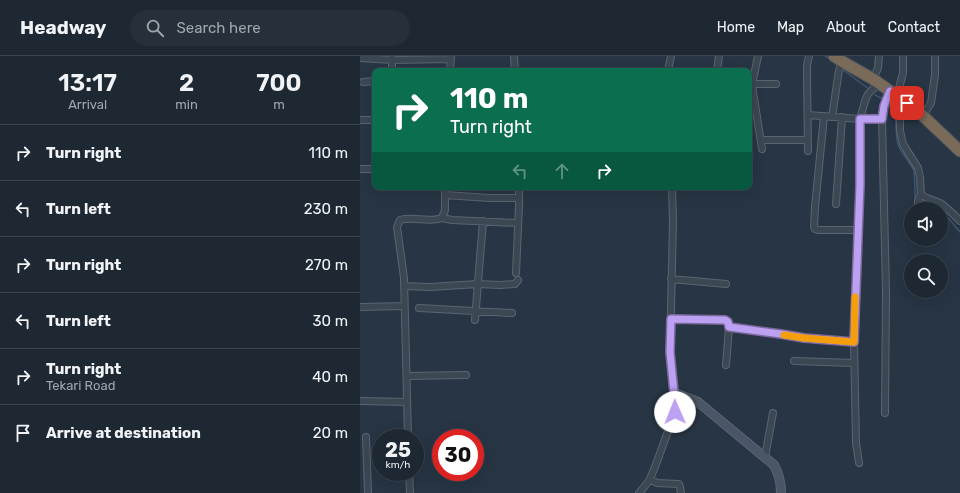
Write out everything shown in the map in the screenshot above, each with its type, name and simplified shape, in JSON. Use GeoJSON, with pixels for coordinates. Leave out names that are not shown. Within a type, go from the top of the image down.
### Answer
{"type":"FeatureCollection","features":[{"type":"Feature","properties":{"kind":"highway"},"geometry":{"type":"LineString","coordinates":[[839,59],[877,81],[894,93],[923,116],[960,151]]}},
{"type":"Feature","properties":{"kind":"street"},"geometry":{"type":"LineString","coordinates":[[514,56],[515,68]]}},
{"type":"Feature","properties":{"kind":"street"},"geometry":{"type":"LineString","coordinates":[[669,68],[671,56]]}},
{"type":"Feature","properties":{"kind":"street"},"geometry":{"type":"LineString","coordinates":[[717,68],[719,56]]}},
{"type":"Feature","properties":{"kind":"street"},"geometry":{"type":"LineString","coordinates":[[752,80],[758,56]]}},
{"type":"Feature","properties":{"kind":"street"},"geometry":{"type":"LineString","coordinates":[[808,151],[807,65],[809,56]]}},
{"type":"Feature","properties":{"kind":"street"},"geometry":{"type":"LineString","coordinates":[[859,463],[856,444],[854,342],[860,185],[860,119],[868,94],[877,81],[879,56]]}},
{"type":"Feature","properties":{"kind":"street"},"geometry":{"type":"LineString","coordinates":[[884,413],[886,292],[882,119],[884,106],[894,93],[903,73],[903,56]]}},
{"type":"Feature","properties":{"kind":"street"},"geometry":{"type":"LineString","coordinates":[[923,116],[931,103],[935,75],[935,56]]}},
{"type":"Feature","properties":{"kind":"street"},"geometry":{"type":"LineString","coordinates":[[360,58],[451,57],[450,68]]}},
{"type":"Feature","properties":{"kind":"street"},"geometry":{"type":"LineString","coordinates":[[832,117],[839,70],[839,59]]}},
{"type":"Feature","properties":{"kind":"street"},"geometry":{"type":"LineString","coordinates":[[363,82],[372,81]]}},
{"type":"Feature","properties":{"kind":"street"},"geometry":{"type":"LineString","coordinates":[[752,84],[776,84]]}},
{"type":"Feature","properties":{"kind":"street"},"geometry":{"type":"LineString","coordinates":[[752,90],[762,149]]}},
{"type":"Feature","properties":{"kind":"street"},"geometry":{"type":"LineString","coordinates":[[907,103],[900,118],[900,131],[903,144],[918,168],[921,194],[918,202]]}},
{"type":"Feature","properties":{"kind":"street"},"geometry":{"type":"LineString","coordinates":[[808,115],[882,119]]}},
{"type":"Feature","properties":{"kind":"street"},"geometry":{"type":"LineString","coordinates":[[824,116],[814,227],[815,229],[819,230],[858,230]]}},
{"type":"Feature","properties":{"kind":"street"},"geometry":{"type":"LineString","coordinates":[[836,204],[842,117]]}},
{"type":"Feature","properties":{"kind":"street"},"geometry":{"type":"LineString","coordinates":[[360,120],[372,120]]}},
{"type":"Feature","properties":{"kind":"street"},"geometry":{"type":"LineString","coordinates":[[764,140],[808,140]]}},
{"type":"Feature","properties":{"kind":"street"},"geometry":{"type":"LineString","coordinates":[[360,169],[372,169]]}},
{"type":"Feature","properties":{"kind":"street"},"geometry":{"type":"LineString","coordinates":[[442,218],[445,210],[445,190]]}},
{"type":"Feature","properties":{"kind":"street"},"geometry":{"type":"LineString","coordinates":[[516,273],[519,190]]}},
{"type":"Feature","properties":{"kind":"street"},"geometry":{"type":"LineString","coordinates":[[639,493],[650,479],[656,467],[675,412],[670,352],[672,190]]}},
{"type":"Feature","properties":{"kind":"street"},"geometry":{"type":"LineString","coordinates":[[921,194],[924,197],[946,207],[960,221]]}},
{"type":"Feature","properties":{"kind":"street"},"geometry":{"type":"LineString","coordinates":[[445,195],[489,198],[519,198]]}},
{"type":"Feature","properties":{"kind":"street"},"geometry":{"type":"LineString","coordinates":[[408,429],[404,278],[397,226],[398,223],[400,220],[405,219],[435,220],[442,218],[452,220],[518,222]]}},
{"type":"Feature","properties":{"kind":"street"},"geometry":{"type":"LineString","coordinates":[[475,320],[483,221]]}},
{"type":"Feature","properties":{"kind":"street"},"geometry":{"type":"LineString","coordinates":[[671,279],[726,284]]}},
{"type":"Feature","properties":{"kind":"street"},"geometry":{"type":"LineString","coordinates":[[404,286],[430,287],[478,284],[500,285],[515,284],[518,280]]}},
{"type":"Feature","properties":{"kind":"street"},"geometry":{"type":"LineString","coordinates":[[360,307],[404,306]]}},
{"type":"Feature","properties":{"kind":"street"},"geometry":{"type":"LineString","coordinates":[[418,308],[512,313]]}},
{"type":"Feature","properties":{"kind":"street"},"geometry":{"type":"LineString","coordinates":[[671,319],[725,320],[728,322],[729,327],[726,365]]}},
{"type":"Feature","properties":{"kind":"street"},"geometry":{"type":"LineString","coordinates":[[729,327],[804,338],[854,342]]}},
{"type":"Feature","properties":{"kind":"street"},"geometry":{"type":"LineString","coordinates":[[794,361],[854,363]]}},
{"type":"Feature","properties":{"kind":"street"},"geometry":{"type":"LineString","coordinates":[[407,376],[466,374]]}},
{"type":"Feature","properties":{"kind":"street"},"geometry":{"type":"LineString","coordinates":[[674,393],[698,402],[774,465],[778,471],[781,493]]}},
{"type":"Feature","properties":{"kind":"street"},"geometry":{"type":"LineString","coordinates":[[360,401],[407,402]]}},
{"type":"Feature","properties":{"kind":"street"},"geometry":{"type":"LineString","coordinates":[[765,457],[773,412]]}},
{"type":"Feature","properties":{"kind":"street"},"geometry":{"type":"LineString","coordinates":[[366,437],[368,493]]}},
{"type":"Feature","properties":{"kind":"street"},"geometry":{"type":"LineString","coordinates":[[650,479],[657,483],[679,484],[680,493]]}},
{"type":"Feature","properties":{"kind":"street"},"geometry":{"type":"LineString","coordinates":[[409,481],[410,493]]}},
{"type":"Feature","properties":{"kind":"waterway"},"geometry":{"type":"LineString","coordinates":[[825,56],[838,65]]}},
{"type":"Feature","properties":{"kind":"waterway"},"geometry":{"type":"LineString","coordinates":[[843,70],[869,89]]}},
{"type":"Feature","properties":{"kind":"waterway"},"geometry":{"type":"LineString","coordinates":[[875,95],[883,99]]}},
{"type":"Feature","properties":{"kind":"waterway"},"geometry":{"type":"LineString","coordinates":[[888,105],[893,109],[895,114],[897,141],[900,149],[914,170],[916,201]]}},
{"type":"Feature","properties":{"kind":"waterway"},"geometry":{"type":"LineString","coordinates":[[948,218],[960,232]]}},
{"type":"Feature","properties":{"kind":"slow traffic"},"geometry":{"type":"LineString","coordinates":[[784,335],[854,342],[855,297]]}},
{"type":"Feature","properties":{"kind":"route"},"geometry":{"type":"LineString","coordinates":[[675,412],[670,352],[671,319],[725,320],[728,322],[729,327],[804,338],[854,342],[860,185],[860,119],[882,119],[884,106],[890,91],[907,103]]}}]}
